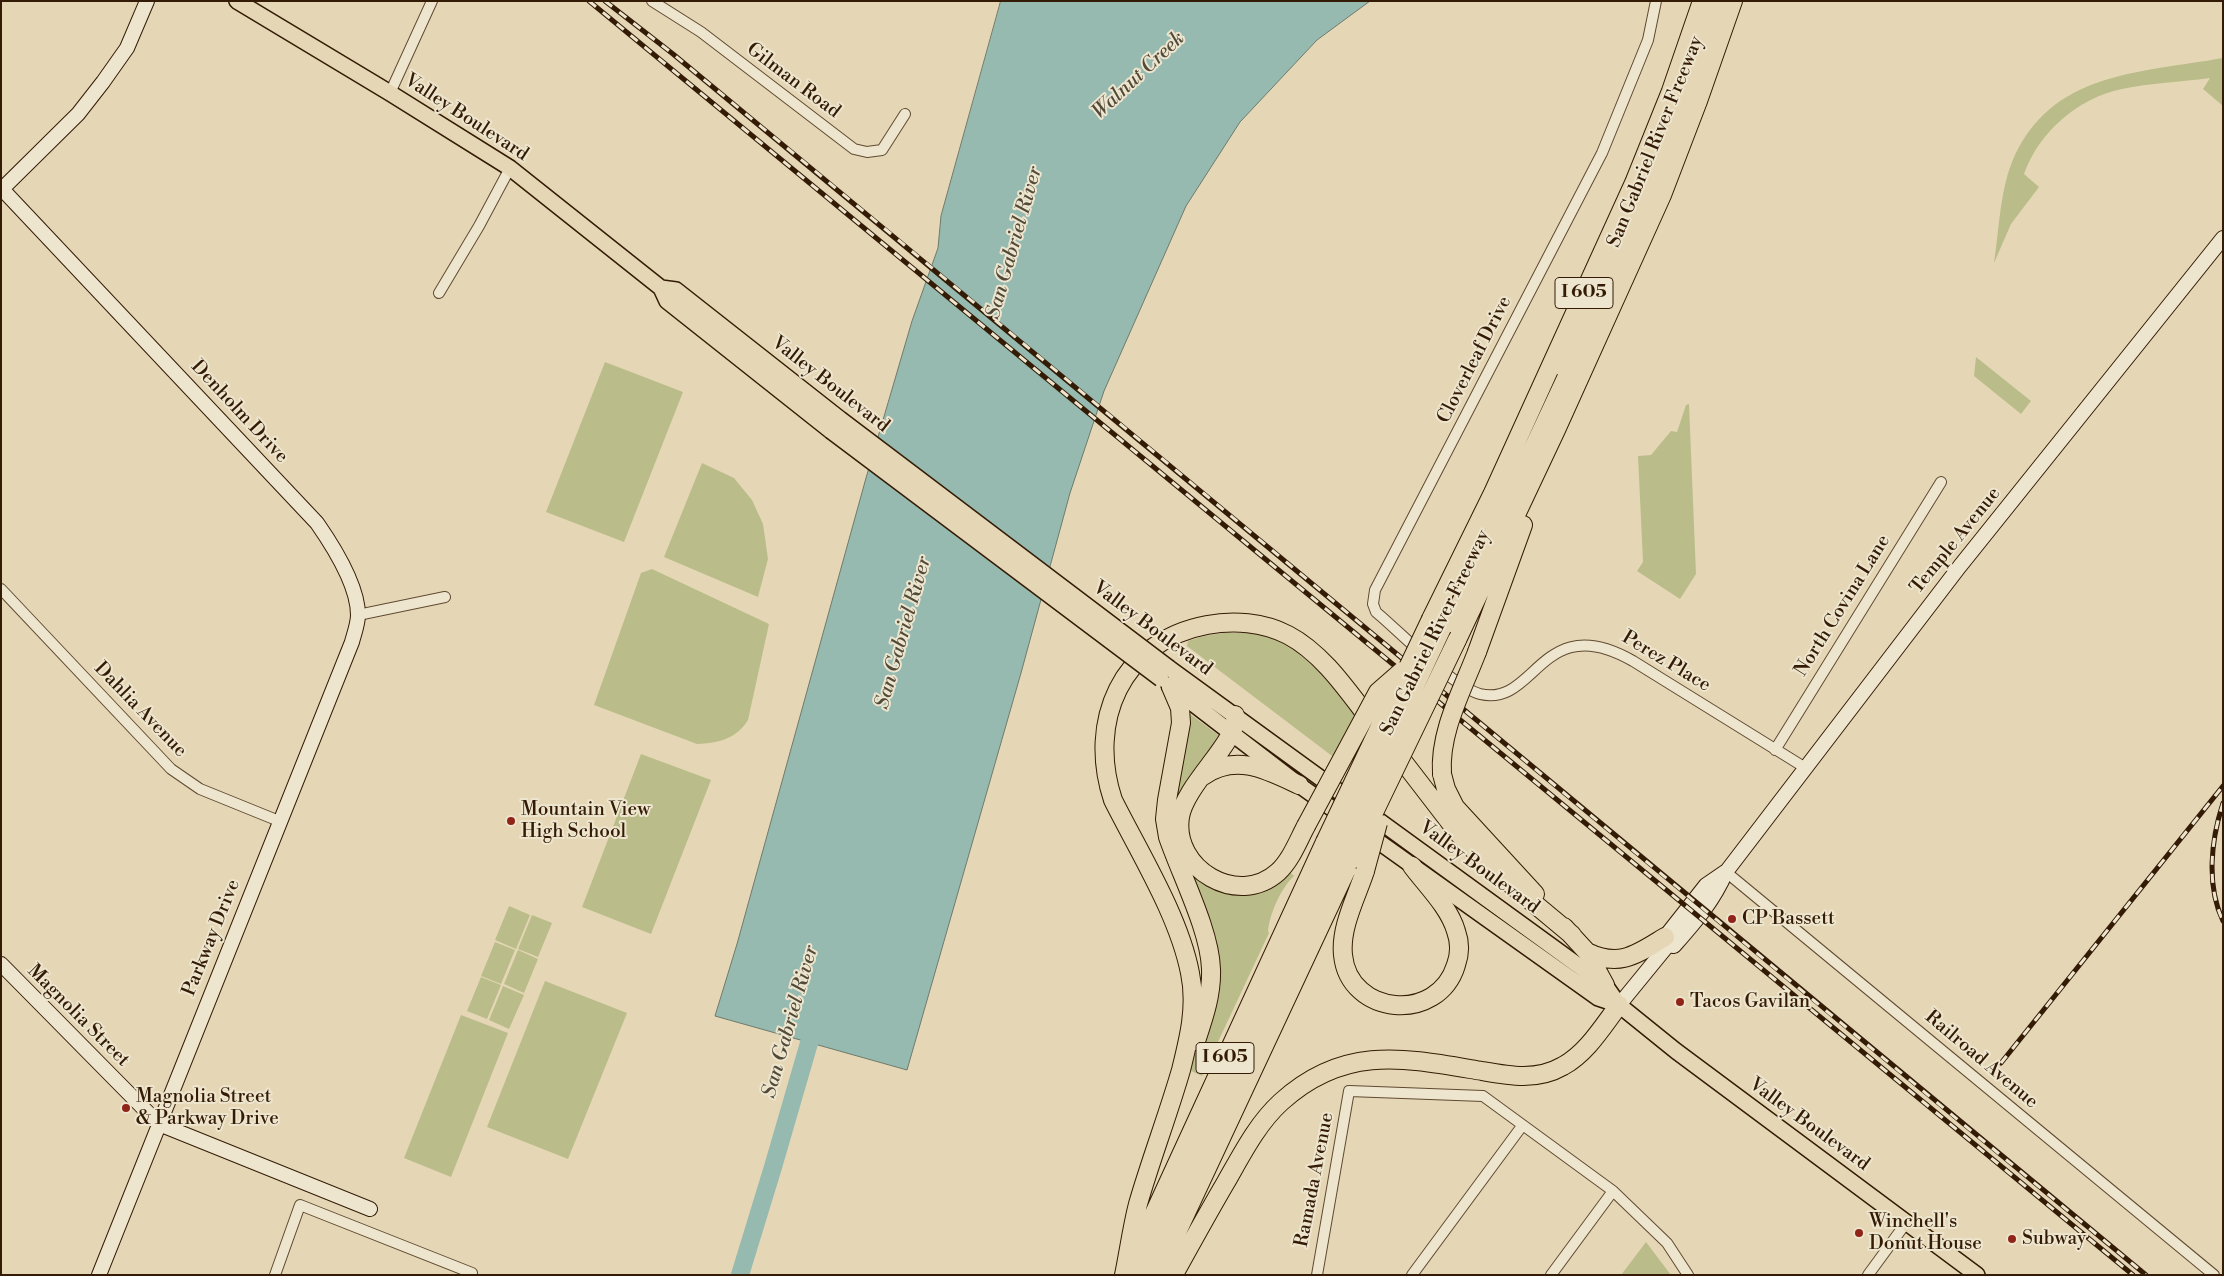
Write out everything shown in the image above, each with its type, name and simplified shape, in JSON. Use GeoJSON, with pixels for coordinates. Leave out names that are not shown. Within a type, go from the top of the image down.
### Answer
{"type":"FeatureCollection","features":[{"type":"Feature","properties":{"kind":"highway","name":"San Gabriel River Freeway"},"geometry":{"type":"LineString","coordinates":[[1125,1275],[1344,855],[1389,778],[1493,493],[1634,183],[1671,91],[1702,1]]}},
{"type":"Feature","properties":{"kind":"highway"},"geometry":{"type":"LineString","coordinates":[[1146,1275],[1344,855],[1444,630],[1627,234],[1667,137],[1716,1]]}},
{"type":"Feature","properties":{"kind":"highway"},"geometry":{"type":"LineString","coordinates":[[1444,630],[1654,187],[1693,88],[1722,1]]}},
{"type":"Feature","properties":{"kind":"highway","name":"San Gabriel River Freeway"},"geometry":{"type":"LineString","coordinates":[[1157,1275],[1344,855],[1408,666],[1444,630],[1556,430],[1662,195],[1698,101],[1733,1]]}},
{"type":"Feature","properties":{"kind":"highway"},"geometry":{"type":"LineString","coordinates":[[1556,430],[1477,652],[1448,725],[1442,751],[1442,774],[1450,798],[1461,814],[1588,952],[1605,985]]}},
{"type":"Feature","properties":{"kind":"highway"},"geometry":{"type":"LineString","coordinates":[[1174,1098],[1190,1032],[1192,995],[1190,975],[1184,949],[1170,913],[1113,800],[1106,775],[1103,749],[1108,713],[1122,683],[1141,658],[1174,635],[1214,624],[1241,623],[1288,635],[1306,648],[1324,664],[1362,709],[1459,834],[1515,890],[1572,935]]}},
{"type":"Feature","properties":{"kind":"highway"},"geometry":{"type":"LineString","coordinates":[[1235,715],[1236,725],[1232,733],[1182,806],[1179,831],[1182,845],[1188,858],[1206,876],[1218,882],[1244,886],[1266,880],[1278,872],[1288,859],[1378,692],[1408,666]]}},
{"type":"Feature","properties":{"kind":"highway"},"geometry":{"type":"LineString","coordinates":[[1125,1275],[1138,1205],[1174,1098],[1196,1043],[1210,995],[1211,969],[1207,941],[1168,837],[1165,819],[1181,724],[1180,708],[1167,678]]}},
{"type":"Feature","properties":{"kind":"highway"},"geometry":{"type":"LineString","coordinates":[[1199,779],[1218,767],[1247,764],[1267,770],[1299,785]]}},
{"type":"Feature","properties":{"kind":"highway"},"geometry":{"type":"LineString","coordinates":[[1344,855],[1346,930],[1343,953],[1345,965],[1355,985],[1374,1000],[1396,1006],[1410,1006],[1430,998],[1443,989],[1454,974],[1459,950],[1454,924],[1412,866]]}},
{"type":"Feature","properties":{"kind":"highway"},"geometry":{"type":"LineString","coordinates":[[1139,1275],[1344,855]]}},
{"type":"Feature","properties":{"kind":"highway"},"geometry":{"type":"LineString","coordinates":[[1588,952],[1603,958],[1621,959],[1638,954],[1666,941]]}},
{"type":"Feature","properties":{"kind":"highway"},"geometry":{"type":"LineString","coordinates":[[1171,1275],[1177,1269],[1254,1133],[1281,1102],[1312,1079],[1348,1064],[1390,1058],[1416,1060],[1516,1076],[1543,1074],[1559,1068],[1577,1057],[1619,1005]]}},
{"type":"Feature","properties":{"kind":"main road","name":"Valley Boulevard"},"geometry":{"type":"LineString","coordinates":[[236,1],[390,93],[510,168],[661,288],[667,301],[836,425],[1167,678],[1232,733],[1299,785],[1598,998],[1619,1005]]}},
{"type":"Feature","properties":{"kind":"main road","name":"Valley Boulevard"},"geometry":{"type":"LineString","coordinates":[[1167,678],[1235,715],[1605,985],[1619,1005],[1715,1080],[1976,1275]]}},
{"type":"Feature","properties":{"kind":"street"},"geometry":{"type":"LineString","coordinates":[[2,190],[78,114],[103,82],[127,48],[148,1]]}},
{"type":"Feature","properties":{"kind":"street"},"geometry":{"type":"LineString","coordinates":[[390,93],[432,1]]}},
{"type":"Feature","properties":{"kind":"street","name":"Gilman Road"},"geometry":{"type":"LineString","coordinates":[[652,1],[701,32],[854,149],[867,152],[882,150],[905,114]]}},
{"type":"Feature","properties":{"kind":"street","name":"Cloverleaf Drive"},"geometry":{"type":"LineString","coordinates":[[1479,693],[1455,681],[1376,612],[1373,604],[1375,590],[1602,153],[1648,40],[1656,1]]}},
{"type":"Feature","properties":{"kind":"street"},"geometry":{"type":"LineString","coordinates":[[439,293],[479,226],[510,168]]}},
{"type":"Feature","properties":{"kind":"street","name":"Denholm Drive"},"geometry":{"type":"LineString","coordinates":[[2,190],[317,523],[342,565],[354,595],[358,615]]}},
{"type":"Feature","properties":{"kind":"street","name":"Temple Avenue"},"geometry":{"type":"LineString","coordinates":[[1619,1005],[1706,885],[1726,872],[1804,767],[1954,574],[2223,238]]}},
{"type":"Feature","properties":{"kind":"street","name":"North Covina Lane"},"geometry":{"type":"LineString","coordinates":[[1775,750],[1941,482]]}},
{"type":"Feature","properties":{"kind":"street","name":"Dahlia Avenue"},"geometry":{"type":"LineString","coordinates":[[1,589],[171,769],[200,789],[279,821]]}},
{"type":"Feature","properties":{"kind":"street"},"geometry":{"type":"LineString","coordinates":[[358,615],[444,597]]}},
{"type":"Feature","properties":{"kind":"street","name":"Parkway Drive"},"geometry":{"type":"LineString","coordinates":[[99,1275],[352,642],[358,615]]}},
{"type":"Feature","properties":{"kind":"street","name":"Perez Place"},"geometry":{"type":"LineString","coordinates":[[1479,693],[1499,694],[1509,690],[1551,656],[1562,650],[1584,645],[1596,645],[1617,652],[1633,661],[1804,767]]}},
{"type":"Feature","properties":{"kind":"street","name":"Railroad Avenue"},"geometry":{"type":"LineString","coordinates":[[1726,872],[2214,1275]]}},
{"type":"Feature","properties":{"kind":"street","name":"Magnolia Street"},"geometry":{"type":"LineString","coordinates":[[1,964],[159,1124],[370,1209]]}},
{"type":"Feature","properties":{"kind":"street","name":"Ramada Avenue"},"geometry":{"type":"LineString","coordinates":[[1316,1275],[1349,1091],[1483,1096],[1522,1126]]}},
{"type":"Feature","properties":{"kind":"street"},"geometry":{"type":"LineString","coordinates":[[1412,1275],[1522,1126],[1613,1191],[1667,1243],[1688,1275]]}},
{"type":"Feature","properties":{"kind":"street"},"geometry":{"type":"LineString","coordinates":[[1551,1275],[1613,1191]]}},
{"type":"Feature","properties":{"kind":"street"},"geometry":{"type":"LineString","coordinates":[[275,1275],[300,1204],[471,1274]]}},
{"type":"Feature","properties":{"kind":"street"},"geometry":{"type":"LineString","coordinates":[[1868,1275],[1906,1223]]}},
{"type":"Feature","properties":{"kind":"green space"},"geometry":{"type":"Polygon","coordinates":[[[2223,58],[2223,106],[2203,89],[2210,78],[2122,89],[2090,100],[2062,119],[2039,144],[2031,159],[2024,174],[2039,187],[2011,224],[1994,263],[2002,198],[2012,162],[2029,132],[2049,109],[2074,93],[2101,82],[2160,68],[2223,58]]]}},
{"type":"Feature","properties":{"kind":"green space"},"geometry":{"type":"Polygon","coordinates":[[[1976,357],[2031,401],[2021,414],[1974,376],[1976,357]]]}},
{"type":"Feature","properties":{"kind":"green space"},"geometry":{"type":"Polygon","coordinates":[[[605,362],[683,392],[624,542],[546,512],[605,362]]]}},
{"type":"Feature","properties":{"kind":"green space"},"geometry":{"type":"Polygon","coordinates":[[[1689,404],[1696,574],[1680,599],[1637,571],[1643,562],[1638,456],[1651,455],[1671,431],[1677,432],[1686,405],[1689,404]]]}},
{"type":"Feature","properties":{"kind":"green space"},"geometry":{"type":"Polygon","coordinates":[[[702,463],[734,478],[752,500],[763,524],[768,559],[758,597],[664,557],[702,463]]]}},
{"type":"Feature","properties":{"kind":"green space"},"geometry":{"type":"Polygon","coordinates":[[[652,569],[769,624],[748,720],[738,732],[726,739],[697,744],[594,705],[641,573],[652,569]]]}},
{"type":"Feature","properties":{"kind":"green space"},"geometry":{"type":"Polygon","coordinates":[[[1223,633],[1265,633],[1306,653],[1360,719],[1336,759],[1187,646],[1188,641],[1223,633]]]}},
{"type":"Feature","properties":{"kind":"green space"},"geometry":{"type":"Polygon","coordinates":[[[1186,711],[1221,737],[1175,817],[1208,882],[1290,872],[1294,876],[1277,901],[1269,924],[1269,933],[1202,1076],[1189,1070],[1218,1000],[1215,996],[1171,819],[1186,711]]]}},
{"type":"Feature","properties":{"kind":"green space"},"geometry":{"type":"Polygon","coordinates":[[[641,754],[711,780],[651,934],[582,907],[641,754]]]}},
{"type":"Feature","properties":{"kind":"green space"},"geometry":{"type":"Polygon","coordinates":[[[509,906],[530,915],[516,949],[495,940],[509,906]]]}},
{"type":"Feature","properties":{"kind":"green space"},"geometry":{"type":"Polygon","coordinates":[[[532,915],[552,923],[538,957],[518,949],[532,915]]]}},
{"type":"Feature","properties":{"kind":"green space"},"geometry":{"type":"Polygon","coordinates":[[[495,942],[515,950],[501,984],[481,976],[495,942]]]}},
{"type":"Feature","properties":{"kind":"green space"},"geometry":{"type":"Polygon","coordinates":[[[518,950],[538,959],[524,993],[504,984],[518,950]]]}},
{"type":"Feature","properties":{"kind":"green space"},"geometry":{"type":"Polygon","coordinates":[[[481,977],[501,985],[487,1019],[467,1011],[481,977]]]}},
{"type":"Feature","properties":{"kind":"green space"},"geometry":{"type":"Polygon","coordinates":[[[545,981],[627,1013],[568,1159],[487,1127],[545,981]]]}},
{"type":"Feature","properties":{"kind":"green space"},"geometry":{"type":"Polygon","coordinates":[[[503,986],[524,995],[509,1029],[489,1020],[503,986]]]}},
{"type":"Feature","properties":{"kind":"green space"},"geometry":{"type":"Polygon","coordinates":[[[461,1015],[508,1033],[451,1177],[404,1158],[461,1015]]]}},
{"type":"Feature","properties":{"kind":"green space"},"geometry":{"type":"Polygon","coordinates":[[[1646,1242],[1671,1275],[1621,1275],[1646,1242]]]}},
{"type":"Feature","properties":{"kind":"water","name":"Walnut Creek"},"geometry":{"type":"Polygon","coordinates":[[[1001,1],[1370,1],[1317,40],[1240,122],[1186,206],[1104,391],[1070,493],[1021,673],[907,1070],[715,1016],[737,944],[866,478],[912,321],[938,248],[941,216],[1001,1]]]}},
{"type":"Feature","properties":{"kind":"waterway","name":"San Gabriel River"},"geometry":{"type":"LineString","coordinates":[[740,1275],[816,1019]]}},
{"type":"Feature","properties":{"kind":"railway"},"geometry":{"type":"LineString","coordinates":[[589,1],[2133,1275]]}},
{"type":"Feature","properties":{"kind":"railway"},"geometry":{"type":"LineString","coordinates":[[605,1],[673,54],[857,206],[2146,1275]]}},
{"type":"Feature","properties":{"kind":"railway"},"geometry":{"type":"LineString","coordinates":[[2001,1063],[2223,786]]}},
{"type":"Feature","properties":{"kind":"railway"},"geometry":{"type":"LineString","coordinates":[[2223,803],[2213,847],[2212,862],[2214,893],[2223,921]]}},
{"type":"Feature","properties":{"kind":"place","name":"Mountain View High School"},"geometry":{"type":"Point","coordinates":[511,821]}},
{"type":"Feature","properties":{"kind":"place","name":"CP Bassett"},"geometry":{"type":"Point","coordinates":[1732,919]}},
{"type":"Feature","properties":{"kind":"place","name":"Tacos Gavilan"},"geometry":{"type":"Point","coordinates":[1680,1002]}},
{"type":"Feature","properties":{"kind":"place","name":"Magnolia Street & Parkway Drive"},"geometry":{"type":"Point","coordinates":[126,1108]}},
{"type":"Feature","properties":{"kind":"place","name":"Winchell's Donut House"},"geometry":{"type":"Point","coordinates":[1859,1233]}},
{"type":"Feature","properties":{"kind":"place","name":"Subway"},"geometry":{"type":"Point","coordinates":[2012,1239]}}]}
